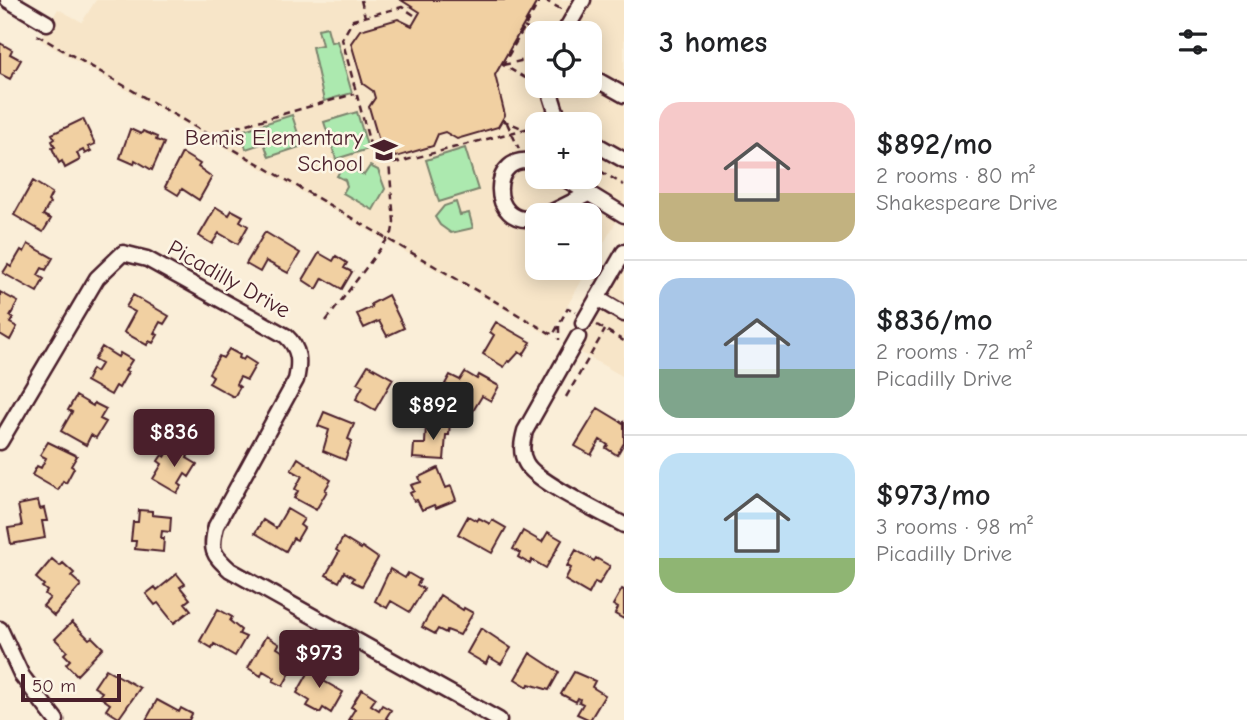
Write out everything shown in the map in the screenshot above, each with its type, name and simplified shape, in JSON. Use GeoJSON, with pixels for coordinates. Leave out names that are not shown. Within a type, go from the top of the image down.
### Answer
{"type":"FeatureCollection","features":[{"type":"Feature","properties":{"kind":"street"},"geometry":{"type":"LineString","coordinates":[[8,0],[47,23]]}},
{"type":"Feature","properties":{"kind":"street"},"geometry":{"type":"LineString","coordinates":[[570,21],[583,0]]}},
{"type":"Feature","properties":{"kind":"street"},"geometry":{"type":"LineString","coordinates":[[602,83],[624,95]]}},
{"type":"Feature","properties":{"kind":"street"},"geometry":{"type":"LineString","coordinates":[[602,148],[624,160]]}},
{"type":"Feature","properties":{"kind":"street"},"geometry":{"type":"LineString","coordinates":[[525,159],[512,163],[503,173],[500,183],[502,202],[511,215],[525,221]]}},
{"type":"Feature","properties":{"kind":"street"},"geometry":{"type":"LineString","coordinates":[[580,189],[624,215]]}},
{"type":"Feature","properties":{"kind":"street"},"geometry":{"type":"LineString","coordinates":[[570,203],[588,194]]}},
{"type":"Feature","properties":{"kind":"street"},"geometry":{"type":"LineString","coordinates":[[624,252],[597,298],[585,328],[525,431],[522,443],[523,456],[534,474],[624,525]]}},
{"type":"Feature","properties":{"kind":"street","name":"Picadilly Drive"},"geometry":{"type":"LineString","coordinates":[[0,442],[97,278],[122,253],[147,260],[286,336],[294,344],[298,355],[296,380],[216,526],[212,547],[215,557],[230,570],[499,720]]}},
{"type":"Feature","properties":{"kind":"street"},"geometry":{"type":"LineString","coordinates":[[597,298],[624,314]]}},
{"type":"Feature","properties":{"kind":"street"},"geometry":{"type":"LineString","coordinates":[[0,629],[22,676],[55,720]]}},
{"type":"Feature","properties":{"kind":"path"},"geometry":{"type":"LineString","coordinates":[[361,0],[365,17]]}},
{"type":"Feature","properties":{"kind":"path"},"geometry":{"type":"LineString","coordinates":[[503,65],[542,0],[573,16]]}},
{"type":"Feature","properties":{"kind":"path"},"geometry":{"type":"LineString","coordinates":[[414,15],[402,8],[353,20],[342,39],[372,152],[395,163],[525,129]]}},
{"type":"Feature","properties":{"kind":"path"},"geometry":{"type":"LineString","coordinates":[[37,35],[553,335],[568,307]]}},
{"type":"Feature","properties":{"kind":"path"},"geometry":{"type":"LineString","coordinates":[[503,65],[525,60]]}},
{"type":"Feature","properties":{"kind":"path"},"geometry":{"type":"LineString","coordinates":[[503,65],[525,78]]}},
{"type":"Feature","properties":{"kind":"path"},"geometry":{"type":"LineString","coordinates":[[215,138],[226,130],[356,94]]}},
{"type":"Feature","properties":{"kind":"path"},"geometry":{"type":"LineString","coordinates":[[502,120],[525,127]]}},
{"type":"Feature","properties":{"kind":"path"},"geometry":{"type":"LineString","coordinates":[[508,123],[511,132],[525,150]]}},
{"type":"Feature","properties":{"kind":"path"},"geometry":{"type":"LineString","coordinates":[[326,321],[388,240],[394,222],[389,162]]}},
{"type":"Feature","properties":{"kind":"path"},"geometry":{"type":"LineString","coordinates":[[602,171],[624,185]]}},
{"type":"Feature","properties":{"kind":"path"},"geometry":{"type":"LineString","coordinates":[[556,348],[560,340],[559,326]]}},
{"type":"Feature","properties":{"kind":"path"},"geometry":{"type":"LineString","coordinates":[[585,328],[606,330],[624,341]]}},
{"type":"Feature","properties":{"kind":"path"},"geometry":{"type":"LineString","coordinates":[[566,397],[606,330]]}},
{"type":"Feature","properties":{"kind":"shaded area","name":"Bemis Elementary School"},"geometry":{"type":"Polygon","coordinates":[[[96,0],[624,0],[624,208],[602,246],[602,203],[525,203],[525,280],[582,280],[550,336],[40,40],[58,9],[82,22],[96,0]]]}},
{"type":"Feature","properties":{"kind":"shaded area"},"geometry":{"type":"Polygon","coordinates":[[[624,262],[624,377],[574,349],[624,262]]]}},
{"type":"Feature","properties":{"kind":"green space"},"geometry":{"type":"Polygon","coordinates":[[[327,27],[331,42],[337,41],[352,93],[324,101],[312,47],[322,45],[318,29],[327,27]]]}},
{"type":"Feature","properties":{"kind":"green space"},"geometry":{"type":"Polygon","coordinates":[[[357,112],[368,149],[336,159],[324,122],[357,112]]]}},
{"type":"Feature","properties":{"kind":"green space"},"geometry":{"type":"Polygon","coordinates":[[[292,115],[302,146],[269,157],[264,143],[246,149],[241,131],[292,115]]]}},
{"type":"Feature","properties":{"kind":"green space"},"geometry":{"type":"Polygon","coordinates":[[[465,148],[478,190],[439,202],[426,160],[465,148]]]}},
{"type":"Feature","properties":{"kind":"green space"},"geometry":{"type":"Polygon","coordinates":[[[343,165],[364,175],[370,166],[378,170],[385,189],[373,210],[343,193],[347,186],[345,180],[337,176],[343,165]]]}},
{"type":"Feature","properties":{"kind":"green space"},"geometry":{"type":"Polygon","coordinates":[[[456,202],[460,215],[469,213],[473,228],[451,233],[440,225],[435,217],[444,206],[456,202]]]}},
{"type":"Feature","properties":{"kind":"building"},"geometry":{"type":"Polygon","coordinates":[[[401,0],[538,0],[495,75],[505,115],[498,127],[457,139],[445,132],[438,134],[433,146],[396,157],[381,148],[369,107],[375,98],[373,91],[363,84],[351,43],[360,30],[398,19],[412,26],[420,12],[401,0]]]}},
{"type":"Feature","properties":{"kind":"building"},"geometry":{"type":"Polygon","coordinates":[[[0,43],[12,50],[10,54],[21,60],[10,79],[0,74],[0,43]]]}},
{"type":"Feature","properties":{"kind":"building"},"geometry":{"type":"Polygon","coordinates":[[[83,119],[95,144],[88,147],[91,151],[85,154],[83,150],[77,153],[80,160],[65,168],[62,161],[59,163],[52,148],[55,147],[52,141],[55,139],[52,134],[83,119]]]}},
{"type":"Feature","properties":{"kind":"building"},"geometry":{"type":"Polygon","coordinates":[[[130,129],[141,134],[143,131],[164,143],[152,170],[135,160],[134,164],[120,158],[130,129]]]}},
{"type":"Feature","properties":{"kind":"building"},"geometry":{"type":"Polygon","coordinates":[[[182,153],[200,164],[198,167],[212,177],[199,200],[182,189],[178,195],[165,187],[182,153]]]}},
{"type":"Feature","properties":{"kind":"building"},"geometry":{"type":"Polygon","coordinates":[[[33,181],[52,193],[43,215],[51,219],[43,232],[14,215],[33,181]]]}},
{"type":"Feature","properties":{"kind":"building"},"geometry":{"type":"Polygon","coordinates":[[[216,207],[229,215],[232,210],[243,216],[240,221],[248,226],[238,244],[219,233],[212,244],[199,236],[216,207]]]}},
{"type":"Feature","properties":{"kind":"building"},"geometry":{"type":"Polygon","coordinates":[[[265,232],[300,253],[288,273],[266,261],[260,272],[246,264],[265,232]]]}},
{"type":"Feature","properties":{"kind":"building"},"geometry":{"type":"Polygon","coordinates":[[[28,244],[53,258],[46,270],[42,268],[38,275],[44,279],[37,292],[3,273],[8,265],[11,267],[21,250],[24,252],[28,244]]]}},
{"type":"Feature","properties":{"kind":"building"},"geometry":{"type":"Polygon","coordinates":[[[319,253],[333,261],[336,256],[347,263],[344,268],[352,272],[342,289],[323,278],[317,289],[303,280],[319,253]]]}},
{"type":"Feature","properties":{"kind":"building"},"geometry":{"type":"Polygon","coordinates":[[[0,292],[18,302],[10,316],[13,318],[10,323],[17,327],[10,340],[0,334],[0,292]]]}},
{"type":"Feature","properties":{"kind":"building"},"geometry":{"type":"Polygon","coordinates":[[[133,295],[169,316],[164,324],[160,322],[154,333],[158,335],[153,343],[149,341],[147,345],[124,332],[135,312],[126,307],[133,295]]]}},
{"type":"Feature","properties":{"kind":"building"},"geometry":{"type":"Polygon","coordinates":[[[388,295],[404,328],[387,336],[379,321],[364,328],[357,314],[388,295]]]}},
{"type":"Feature","properties":{"kind":"building"},"geometry":{"type":"Polygon","coordinates":[[[496,322],[531,342],[523,355],[519,352],[504,367],[483,354],[494,335],[490,332],[496,322]]]}},
{"type":"Feature","properties":{"kind":"building"},"geometry":{"type":"Polygon","coordinates":[[[102,347],[118,357],[120,353],[132,360],[119,388],[116,386],[111,395],[86,381],[92,369],[96,372],[101,364],[94,360],[102,347]]]}},
{"type":"Feature","properties":{"kind":"building"},"geometry":{"type":"Polygon","coordinates":[[[229,349],[240,355],[239,358],[243,360],[245,357],[256,364],[247,380],[240,377],[236,384],[240,387],[234,397],[209,383],[213,376],[209,373],[219,356],[223,358],[229,349]]]}},
{"type":"Feature","properties":{"kind":"building"},"geometry":{"type":"Polygon","coordinates":[[[368,365],[393,379],[375,410],[356,399],[363,386],[357,383],[368,365]]]}},
{"type":"Feature","properties":{"kind":"building"},"geometry":{"type":"Polygon","coordinates":[[[465,372],[477,379],[479,375],[499,386],[491,401],[482,396],[473,411],[450,398],[454,389],[445,384],[450,375],[460,380],[465,372]]]}},
{"type":"Feature","properties":{"kind":"building"},"geometry":{"type":"Polygon","coordinates":[[[76,396],[93,406],[94,403],[106,409],[100,419],[106,422],[96,438],[91,435],[86,445],[61,431],[72,412],[68,410],[76,396]]]}},
{"type":"Feature","properties":{"kind":"building"},"geometry":{"type":"Polygon","coordinates":[[[598,408],[623,423],[624,421],[624,443],[617,455],[600,440],[591,455],[575,446],[598,408]]]}},
{"type":"Feature","properties":{"kind":"building"},"geometry":{"type":"Polygon","coordinates":[[[324,412],[354,424],[348,439],[352,441],[345,460],[323,451],[329,430],[318,426],[324,412]]]}},
{"type":"Feature","properties":{"kind":"building"},"geometry":{"type":"Polygon","coordinates":[[[434,420],[450,421],[444,460],[413,458],[414,444],[425,444],[426,425],[434,425],[434,420]]]}},
{"type":"Feature","properties":{"kind":"building"},"geometry":{"type":"Polygon","coordinates":[[[48,442],[77,456],[66,483],[63,481],[58,490],[32,475],[37,466],[41,468],[46,458],[40,455],[48,442]]]}},
{"type":"Feature","properties":{"kind":"building"},"geometry":{"type":"Polygon","coordinates":[[[172,446],[197,464],[189,477],[185,474],[177,493],[153,479],[162,464],[158,461],[162,455],[165,457],[172,446]]]}},
{"type":"Feature","properties":{"kind":"building"},"geometry":{"type":"Polygon","coordinates":[[[298,458],[331,480],[316,510],[294,498],[298,491],[295,489],[302,476],[291,470],[298,458]]]}},
{"type":"Feature","properties":{"kind":"building"},"geometry":{"type":"Polygon","coordinates":[[[438,468],[446,488],[451,486],[456,500],[422,510],[410,493],[414,491],[411,485],[421,482],[419,477],[438,468]]]}},
{"type":"Feature","properties":{"kind":"building"},"geometry":{"type":"Polygon","coordinates":[[[38,501],[40,509],[44,508],[47,521],[42,521],[45,538],[11,544],[8,528],[22,526],[18,505],[38,501]]]}},
{"type":"Feature","properties":{"kind":"building"},"geometry":{"type":"Polygon","coordinates":[[[287,509],[304,519],[300,525],[304,528],[297,540],[293,538],[286,551],[255,533],[263,520],[276,528],[287,509]]]}},
{"type":"Feature","properties":{"kind":"building"},"geometry":{"type":"Polygon","coordinates":[[[139,510],[152,511],[152,515],[171,517],[170,532],[162,531],[163,552],[135,549],[136,541],[131,541],[133,522],[138,522],[139,510]]]}},
{"type":"Feature","properties":{"kind":"building"},"geometry":{"type":"Polygon","coordinates":[[[468,516],[490,524],[492,520],[506,528],[492,553],[458,534],[468,516]]]}},
{"type":"Feature","properties":{"kind":"building"},"geometry":{"type":"Polygon","coordinates":[[[523,531],[542,542],[548,532],[562,540],[546,568],[532,560],[530,564],[518,557],[520,553],[513,549],[523,531]]]}},
{"type":"Feature","properties":{"kind":"building"},"geometry":{"type":"Polygon","coordinates":[[[343,538],[378,558],[362,586],[352,581],[354,578],[344,572],[339,582],[326,575],[339,552],[336,550],[343,538]]]}},
{"type":"Feature","properties":{"kind":"building"},"geometry":{"type":"Polygon","coordinates":[[[576,550],[594,561],[596,558],[610,566],[599,584],[595,582],[589,594],[565,580],[571,568],[567,566],[576,550]]]}},
{"type":"Feature","properties":{"kind":"building"},"geometry":{"type":"Polygon","coordinates":[[[52,559],[60,566],[63,563],[74,573],[71,576],[81,585],[54,616],[43,606],[50,598],[45,594],[47,591],[42,587],[44,585],[36,578],[52,559]]]}},
{"type":"Feature","properties":{"kind":"building"},"geometry":{"type":"Polygon","coordinates":[[[390,569],[405,578],[408,573],[420,580],[417,585],[424,589],[410,612],[391,601],[387,608],[375,601],[390,569]]]}},
{"type":"Feature","properties":{"kind":"building"},"geometry":{"type":"Polygon","coordinates":[[[177,574],[185,584],[180,587],[190,599],[185,603],[191,610],[174,623],[158,603],[155,605],[146,594],[155,587],[157,590],[177,574]]]}},
{"type":"Feature","properties":{"kind":"building"},"geometry":{"type":"Polygon","coordinates":[[[622,589],[624,619],[615,614],[618,608],[613,605],[622,589]]]}},
{"type":"Feature","properties":{"kind":"building"},"geometry":{"type":"Polygon","coordinates":[[[440,595],[463,610],[464,608],[473,613],[460,635],[438,629],[435,634],[422,627],[440,595]]]}},
{"type":"Feature","properties":{"kind":"building"},"geometry":{"type":"Polygon","coordinates":[[[218,609],[232,617],[230,621],[241,630],[239,634],[246,637],[235,656],[214,644],[212,648],[200,641],[218,609]]]}},
{"type":"Feature","properties":{"kind":"building"},"geometry":{"type":"Polygon","coordinates":[[[72,622],[89,639],[92,637],[103,648],[77,675],[66,664],[70,660],[64,654],[67,651],[55,639],[72,622]]]}},
{"type":"Feature","properties":{"kind":"building"},"geometry":{"type":"Polygon","coordinates":[[[481,628],[511,648],[501,664],[489,657],[486,664],[467,653],[481,628]]]}},
{"type":"Feature","properties":{"kind":"building"},"geometry":{"type":"Polygon","coordinates":[[[266,636],[279,644],[277,648],[290,656],[288,660],[295,664],[283,686],[263,671],[261,676],[248,668],[266,636]]]}},
{"type":"Feature","properties":{"kind":"building"},"geometry":{"type":"Polygon","coordinates":[[[530,653],[559,672],[549,690],[529,684],[528,687],[515,679],[530,653]]]}},
{"type":"Feature","properties":{"kind":"building"},"geometry":{"type":"Polygon","coordinates":[[[315,661],[328,669],[322,680],[343,692],[331,713],[323,708],[320,713],[307,706],[310,701],[297,693],[315,661]]]}},
{"type":"Feature","properties":{"kind":"building"},"geometry":{"type":"Polygon","coordinates":[[[106,669],[140,688],[119,718],[106,710],[110,704],[99,696],[102,692],[94,687],[106,669]]]}},
{"type":"Feature","properties":{"kind":"building"},"geometry":{"type":"Polygon","coordinates":[[[574,672],[595,681],[592,687],[605,695],[590,720],[577,714],[583,704],[579,702],[580,699],[576,702],[561,694],[574,672]]]}},
{"type":"Feature","properties":{"kind":"building"},"geometry":{"type":"Polygon","coordinates":[[[362,689],[376,698],[371,705],[379,710],[382,705],[391,710],[386,718],[389,720],[348,720],[355,709],[351,707],[362,689]]]}},
{"type":"Feature","properties":{"kind":"building"},"geometry":{"type":"Polygon","coordinates":[[[157,700],[179,712],[181,708],[192,714],[189,720],[146,720],[157,700]]]}},
{"type":"Feature","properties":{"kind":"place","name":"Bemis Elementary School"},"geometry":{"type":"Point","coordinates":[384,150]}}]}
